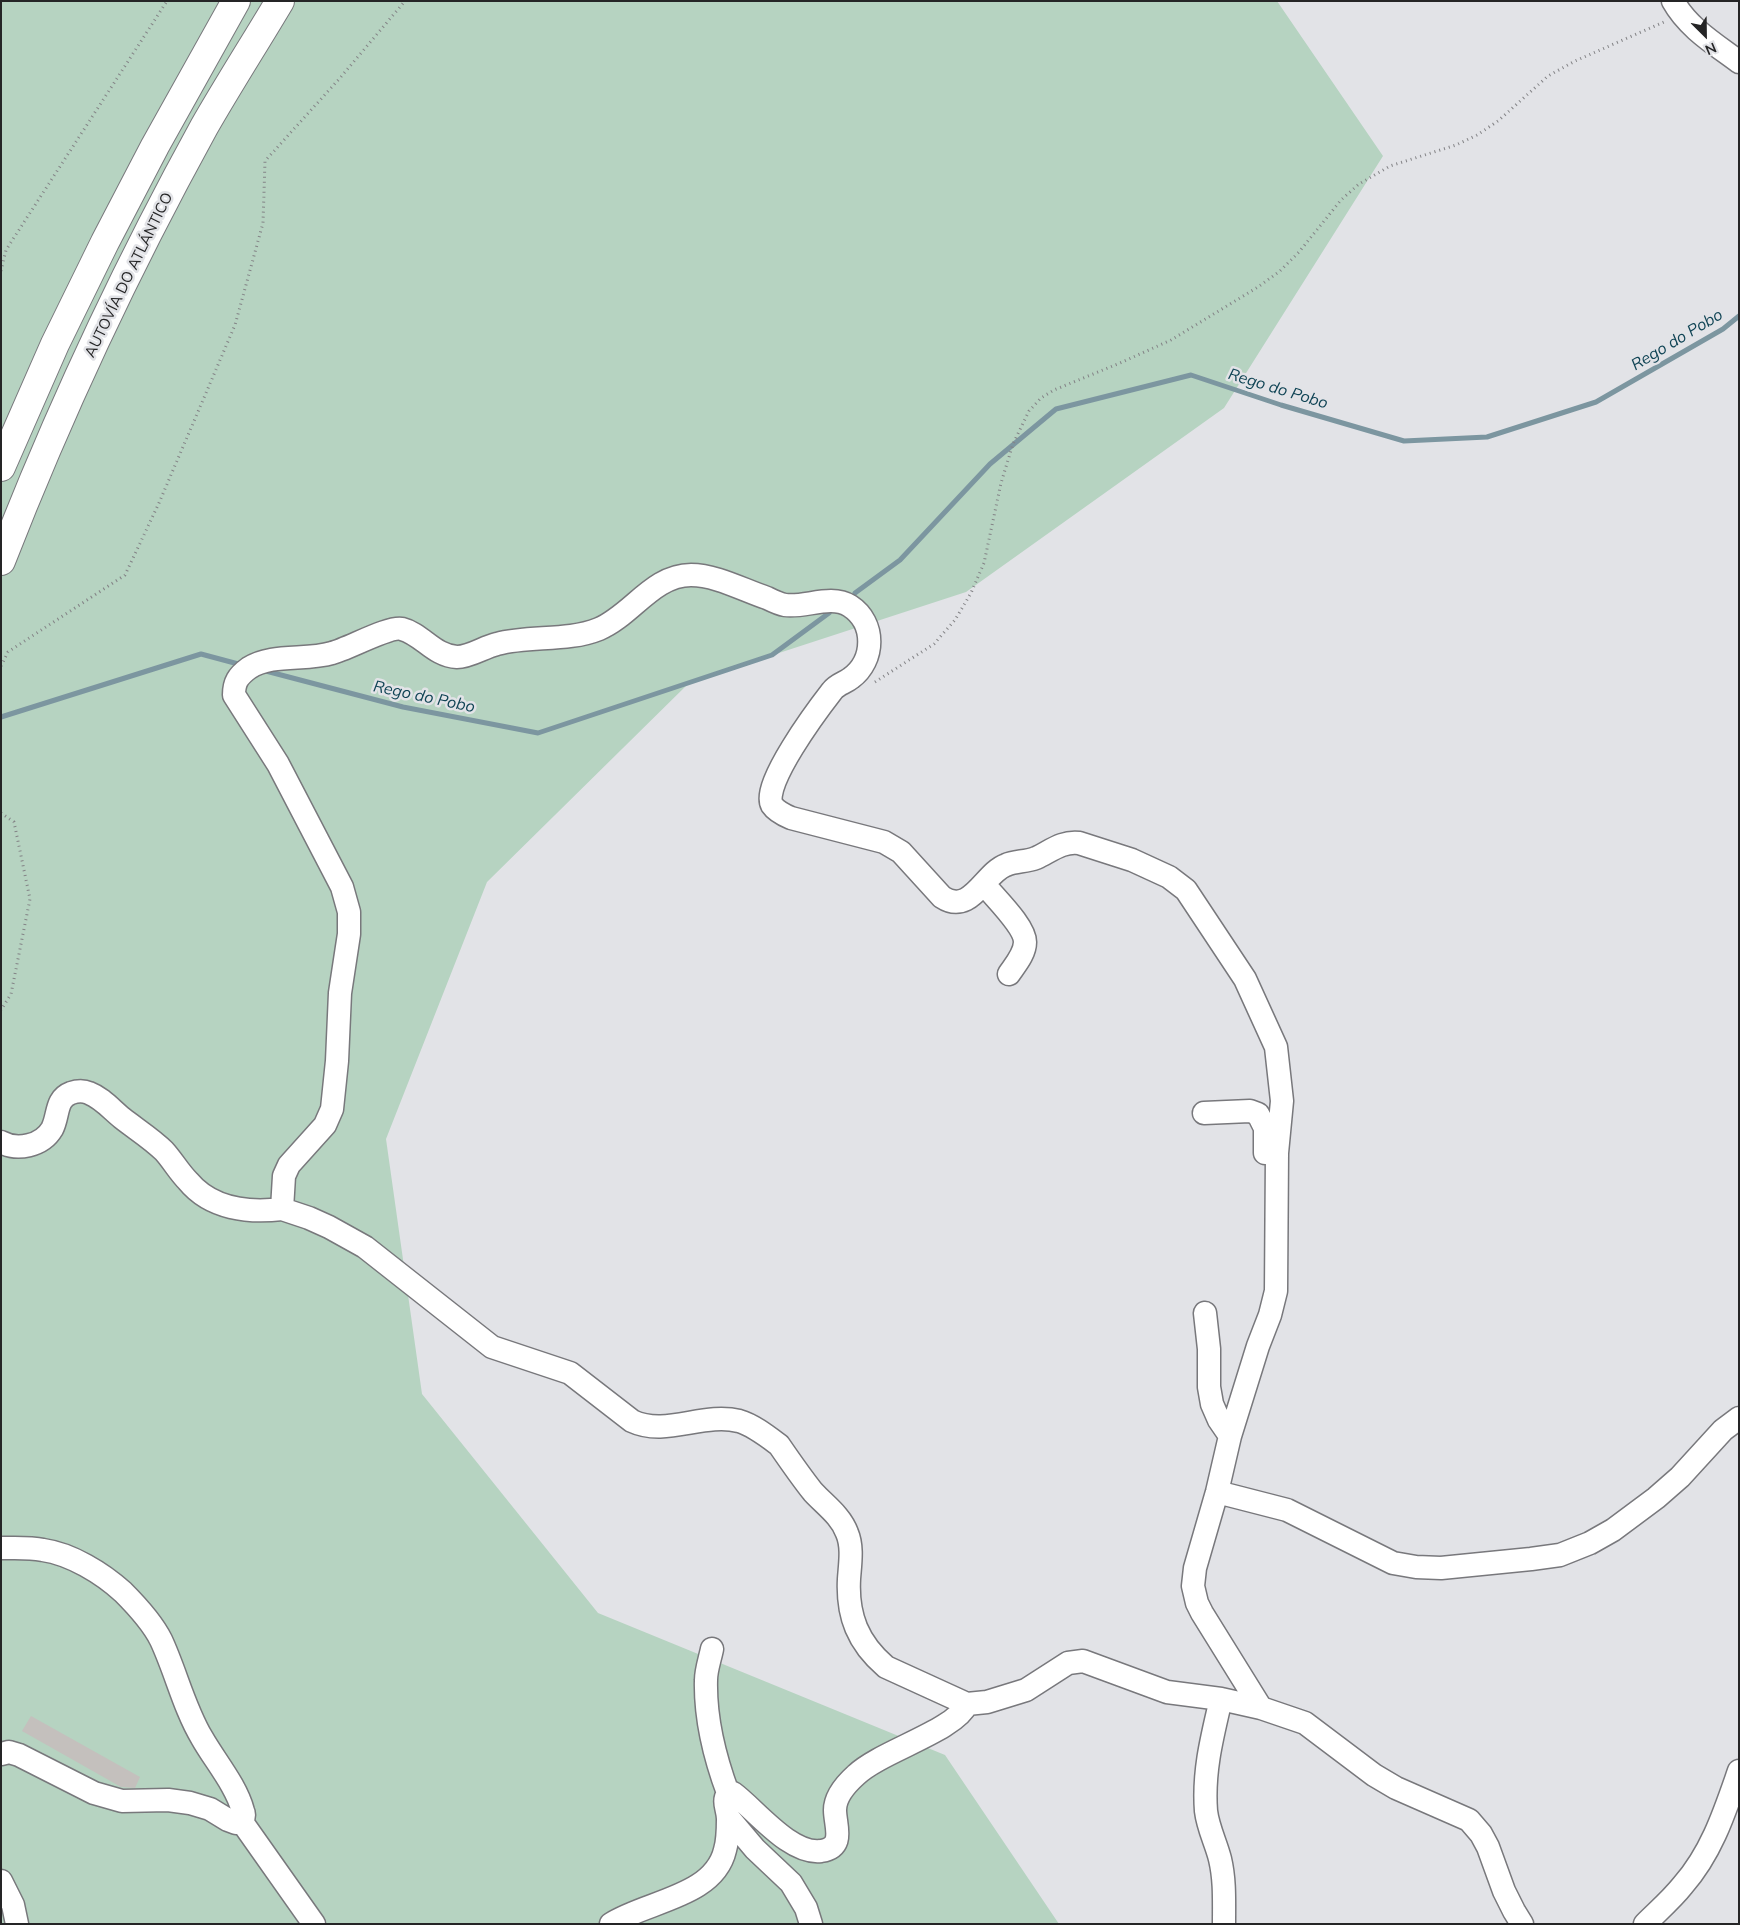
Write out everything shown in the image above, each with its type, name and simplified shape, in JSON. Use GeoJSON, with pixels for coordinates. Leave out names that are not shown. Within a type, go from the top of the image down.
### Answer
{"type":"FeatureCollection","features":[{"type":"Feature","properties":{"kind":"highway"},"geometry":{"type":"LineString","coordinates":[[1,466],[55,344],[105,242],[236,1]]}},
{"type":"Feature","properties":{"kind":"highway","name":"AUTOVÍA DO ATLÁNTICO"},"geometry":{"type":"LineString","coordinates":[[1,561],[75,386],[150,230],[205,126],[280,1]]}},
{"type":"Feature","properties":{"kind":"street"},"geometry":{"type":"LineString","coordinates":[[1677,8],[1689,24],[1739,62]]}},
{"type":"Feature","properties":{"kind":"street"},"geometry":{"type":"LineString","coordinates":[[282,1209],[284,1176],[289,1166],[325,1125],[332,1109],[337,1061],[340,993],[349,934],[349,912],[342,887],[283,773],[234,695],[234,683],[240,675],[251,667],[269,662],[329,654],[349,648],[392,629],[407,631],[446,655],[457,657],[497,644],[578,635],[615,621],[651,590],[672,578],[689,575],[707,576],[785,605],[839,602],[850,606],[866,623],[870,645],[868,656],[851,678],[834,688],[779,768],[771,788],[770,798],[772,806],[791,818],[884,842],[901,852],[942,897],[948,901],[957,902],[965,900],[975,894],[995,871],[1006,865],[1036,858],[1059,845],[1071,842],[1132,860],[1169,876],[1186,890],[1245,979],[1276,1047],[1282,1101],[1276,1153],[1276,1291],[1270,1315],[1258,1346],[1230,1436],[1217,1492],[1195,1568],[1193,1586],[1197,1603],[1202,1613],[1261,1708]]}},
{"type":"Feature","properties":{"kind":"street"},"geometry":{"type":"LineString","coordinates":[[984,884],[1019,926],[1025,941],[1023,952],[1010,974]]}},
{"type":"Feature","properties":{"kind":"street"},"geometry":{"type":"LineString","coordinates":[[1,1142],[14,1147],[36,1142],[52,1129],[60,1103],[66,1095],[78,1090],[89,1093],[102,1100],[157,1145],[172,1161],[188,1183],[209,1198],[238,1210],[260,1212],[282,1209],[329,1227],[366,1247],[492,1346],[570,1373],[632,1421],[653,1427],[726,1419],[755,1428],[779,1445],[813,1492],[841,1521],[848,1534],[850,1547],[849,1581],[851,1605],[858,1634],[863,1644],[886,1668],[967,1704],[987,1702],[1026,1690],[1068,1663],[1082,1661],[1167,1692],[1221,1699],[1261,1708],[1305,1723],[1374,1775],[1396,1788],[1469,1820],[1481,1834],[1488,1847],[1504,1890],[1522,1924]]}},
{"type":"Feature","properties":{"kind":"street"},"geometry":{"type":"LineString","coordinates":[[1204,1113],[1250,1111],[1258,1114],[1263,1121],[1265,1128],[1266,1209],[1277,1245]]}},
{"type":"Feature","properties":{"kind":"street"},"geometry":{"type":"LineString","coordinates":[[1205,1313],[1209,1349],[1209,1387],[1212,1404],[1230,1436]]}},
{"type":"Feature","properties":{"kind":"street"},"geometry":{"type":"LineString","coordinates":[[1217,1492],[1287,1510],[1392,1562],[1416,1567],[1441,1568],[1531,1559],[1560,1554],[1590,1543],[1613,1530],[1656,1498],[1680,1477],[1723,1430],[1739,1418]]}},
{"type":"Feature","properties":{"kind":"street"},"geometry":{"type":"LineString","coordinates":[[1,1548],[21,1547],[44,1550],[65,1556],[102,1576],[137,1606],[160,1638],[200,1736],[233,1789],[244,1811],[242,1822]]}},
{"type":"Feature","properties":{"kind":"street"},"geometry":{"type":"LineString","coordinates":[[712,1650],[706,1678],[707,1702],[719,1769],[728,1793]]}},
{"type":"Feature","properties":{"kind":"street"},"geometry":{"type":"LineString","coordinates":[[1221,1699],[1206,1760],[1205,1778],[1206,1813],[1220,1857],[1224,1880],[1224,1923]]}},
{"type":"Feature","properties":{"kind":"street"},"geometry":{"type":"LineString","coordinates":[[728,1793],[733,1793],[744,1801],[764,1822],[786,1838],[800,1846],[822,1851],[837,1841],[838,1832],[835,1810],[839,1795],[848,1782],[862,1769],[880,1758],[943,1726],[964,1712],[967,1704]]}},
{"type":"Feature","properties":{"kind":"street"},"geometry":{"type":"LineString","coordinates":[[1,1754],[10,1752],[19,1755],[94,1793],[122,1801],[168,1800],[183,1802],[210,1809],[236,1823],[242,1822]]}},
{"type":"Feature","properties":{"kind":"street"},"geometry":{"type":"LineString","coordinates":[[1645,1924],[1684,1885],[1701,1860],[1720,1825],[1739,1771]]}},
{"type":"Feature","properties":{"kind":"street"},"geometry":{"type":"LineString","coordinates":[[611,1924],[623,1916],[683,1893],[705,1882],[715,1873],[722,1861],[726,1846],[728,1817],[725,1798],[728,1793]]}},
{"type":"Feature","properties":{"kind":"street"},"geometry":{"type":"LineString","coordinates":[[728,1817],[755,1849],[791,1882],[806,1908],[811,1924]]}},
{"type":"Feature","properties":{"kind":"street"},"geometry":{"type":"LineString","coordinates":[[242,1822],[314,1924]]}},
{"type":"Feature","properties":{"kind":"street"},"geometry":{"type":"LineString","coordinates":[[1,1881],[13,1905],[18,1924]]}},
{"type":"Feature","properties":{"kind":"path"},"geometry":{"type":"LineString","coordinates":[[1,271],[6,250],[167,1]]}},
{"type":"Feature","properties":{"kind":"path"},"geometry":{"type":"LineString","coordinates":[[1,666],[8,652],[126,575],[235,325],[262,223],[265,161],[406,1]]}},
{"type":"Feature","properties":{"kind":"path"},"geometry":{"type":"LineString","coordinates":[[873,684],[934,644],[955,620],[971,593],[984,563],[1001,483],[1013,444],[1029,412],[1041,398],[1054,390],[1171,340],[1252,291],[1280,271],[1299,252],[1341,200],[1359,184],[1390,166],[1456,145],[1477,135],[1498,121],[1548,76],[1677,8]]}},
{"type":"Feature","properties":{"kind":"path"},"geometry":{"type":"LineString","coordinates":[[1,813],[14,822],[30,899],[11,994],[1,1010]]}},
{"type":"Feature","properties":{"kind":"green space"},"geometry":{"type":"Polygon","coordinates":[[[1,1],[1277,1],[1383,156],[1224,408],[966,592],[690,682],[487,882],[386,1139],[422,1394],[598,1613],[945,1755],[1059,1924],[1,1924],[1,1]]]}},
{"type":"Feature","properties":{"kind":"building"},"geometry":{"type":"Polygon","coordinates":[[[31,1716],[140,1777],[135,1788],[121,1787],[22,1731],[31,1716]]]}},
{"type":"Feature","properties":{"kind":"waterway","name":"Rego do Pobo"},"geometry":{"type":"LineString","coordinates":[[855,593],[900,560],[990,464],[1056,409],[1191,375],[1281,405],[1404,441],[1487,437],[1596,402],[1723,329],[1739,316]]}},
{"type":"Feature","properties":{"kind":"waterway","name":"Rego do Pobo"},"geometry":{"type":"LineString","coordinates":[[262,670],[403,707],[538,733],[772,655],[829,613]]}},
{"type":"Feature","properties":{"kind":"waterway","name":"Rego do Pobo"},"geometry":{"type":"LineString","coordinates":[[1,717],[201,654],[242,665]]}}]}
